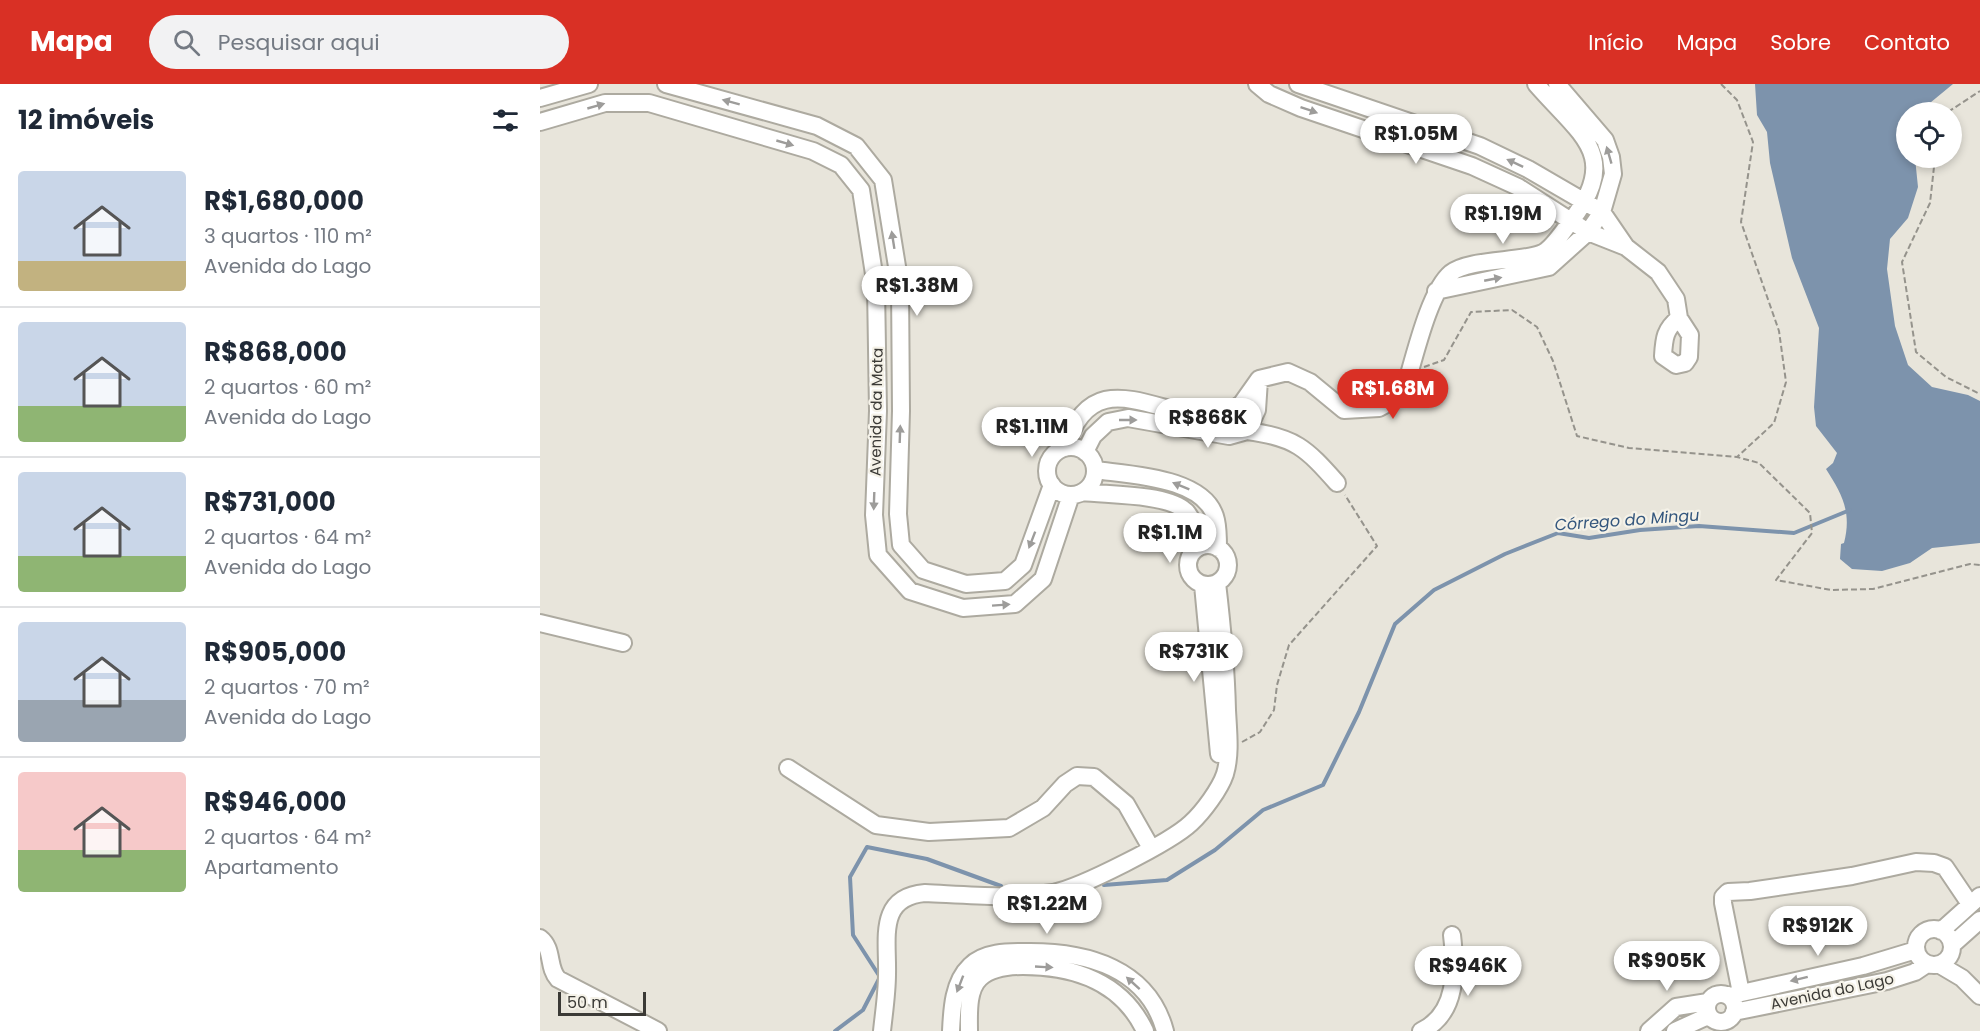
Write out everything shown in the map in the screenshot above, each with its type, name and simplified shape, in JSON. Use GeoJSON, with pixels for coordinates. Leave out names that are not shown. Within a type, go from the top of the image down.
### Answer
{"type":"FeatureCollection","features":[{"type":"Feature","properties":{"kind":"street"},"geometry":{"type":"LineString","coordinates":[[540,98],[589,84]]}},
{"type":"Feature","properties":{"kind":"street","name":"Avenida da Mata"},"geometry":{"type":"LineString","coordinates":[[666,84],[817,126],[856,146],[883,180],[900,285],[901,411],[898,514],[901,545],[924,570],[966,584],[1005,581],[1023,565],[1052,485]]}},
{"type":"Feature","properties":{"kind":"street"},"geometry":{"type":"LineString","coordinates":[[1257,84],[1269,94],[1301,108],[1472,166],[1518,187],[1570,223],[1626,248],[1658,272],[1676,299],[1679,318]]}},
{"type":"Feature","properties":{"kind":"street"},"geometry":{"type":"LineString","coordinates":[[1298,84],[1480,146],[1528,169],[1602,212],[1626,248]]}},
{"type":"Feature","properties":{"kind":"street"},"geometry":{"type":"LineString","coordinates":[[1065,448],[1073,424],[1089,408],[1107,398],[1134,400],[1200,417],[1226,417],[1242,403],[1259,379],[1288,372],[1310,382],[1344,410],[1379,408],[1403,395],[1436,291],[1452,272],[1471,265],[1507,262],[1543,254],[1586,201],[1596,171],[1593,154],[1536,84]]}},
{"type":"Feature","properties":{"kind":"street"},"geometry":{"type":"LineString","coordinates":[[1436,291],[1549,267],[1588,232],[1602,212],[1613,174],[1611,157],[1605,140],[1557,84]]}},
{"type":"Feature","properties":{"kind":"street","name":"Avenida da Mata"},"geometry":{"type":"LineString","coordinates":[[540,122],[605,103],[649,103],[813,151],[841,165],[861,190],[876,287],[878,411],[874,515],[878,555],[910,591],[963,608],[1015,604],[1043,579],[1077,493]]}},
{"type":"Feature","properties":{"kind":"street"},"geometry":{"type":"LineString","coordinates":[[1247,431],[1257,410],[1259,379]]}},
{"type":"Feature","properties":{"kind":"street"},"geometry":{"type":"LineString","coordinates":[[1085,452],[1094,436],[1108,422],[1128,418],[1229,436],[1247,431],[1276,435],[1307,450],[1337,483]]}},
{"type":"Feature","properties":{"kind":"street"},"geometry":{"type":"LineString","coordinates":[[1077,493],[1094,478],[1095,470],[1085,452],[1079,448],[1065,448],[1057,452],[1048,463],[1047,471],[1052,485],[1064,494],[1077,493],[1168,502],[1185,509],[1194,525],[1198,547]]}},
{"type":"Feature","properties":{"kind":"street"},"geometry":{"type":"LineString","coordinates":[[1095,470],[1176,483],[1202,495],[1216,518],[1218,548]]}},
{"type":"Feature","properties":{"kind":"street"},"geometry":{"type":"LineString","coordinates":[[1212,545],[1224,552],[1228,565],[1226,572],[1210,584],[1191,577],[1187,564],[1189,557],[1198,547],[1212,545]]}},
{"type":"Feature","properties":{"kind":"street"},"geometry":{"type":"LineString","coordinates":[[882,1031],[887,976],[888,920],[899,901],[915,894],[925,893],[1022,897],[1056,892],[1081,884],[1151,848],[1192,822],[1224,776],[1229,749],[1225,647],[1210,584]]}},
{"type":"Feature","properties":{"kind":"street"},"geometry":{"type":"LineString","coordinates":[[1210,584],[1218,749],[1224,776]]}},
{"type":"Feature","properties":{"kind":"street"},"geometry":{"type":"LineString","coordinates":[[540,623],[624,643]]}},
{"type":"Feature","properties":{"kind":"street"},"geometry":{"type":"LineString","coordinates":[[788,768],[876,825],[929,832],[1009,828],[1043,808],[1065,784],[1077,776],[1094,777],[1126,804],[1151,848]]}},
{"type":"Feature","properties":{"kind":"street"},"geometry":{"type":"LineString","coordinates":[[1734,1012],[1723,897],[1728,892],[1750,891],[1852,876],[1925,862],[1946,867],[1975,900],[1941,931]]}},
{"type":"Feature","properties":{"kind":"street","name":"Avenida do Lago"},"geometry":{"type":"LineString","coordinates":[[1649,1031],[1676,1007],[1708,1009],[1720,1022],[1729,1019],[1734,1012],[1887,981],[1945,962],[1952,948],[1980,920]]}},
{"type":"Feature","properties":{"kind":"street"},"geometry":{"type":"LineString","coordinates":[[1962,978],[1950,939],[1941,931],[1929,930],[1923,933],[1916,950],[1918,956],[1962,978],[1980,996]]}},
{"type":"Feature","properties":{"kind":"street"},"geometry":{"type":"LineString","coordinates":[[1421,1031],[1440,1016],[1450,998],[1455,965],[1452,935]]}},
{"type":"Feature","properties":{"kind":"street"},"geometry":{"type":"LineString","coordinates":[[540,938],[549,948],[554,975],[558,979],[658,1031]]}},
{"type":"Feature","properties":{"kind":"street","name":"Avenida do Lago"},"geometry":{"type":"LineString","coordinates":[[1675,1031],[1708,1009],[1714,995],[1734,994],[1863,966],[1916,950]]}},
{"type":"Feature","properties":{"kind":"street"},"geometry":{"type":"LineString","coordinates":[[951,1031],[955,997],[961,979],[969,967],[992,955],[1029,952],[1083,955],[1111,966],[1141,990],[1153,1005],[1165,1031]]}},
{"type":"Feature","properties":{"kind":"street"},"geometry":{"type":"LineString","coordinates":[[969,1031],[969,1012],[973,990],[979,979],[999,968],[1018,966],[1070,970],[1099,982],[1123,999],[1137,1015],[1144,1031]]}},
{"type":"Feature","properties":{"kind":"path"},"geometry":{"type":"LineString","coordinates":[[1721,84],[1737,100],[1753,142],[1742,222],[1779,331],[1786,382],[1774,423],[1737,457]]}},
{"type":"Feature","properties":{"kind":"path"},"geometry":{"type":"LineString","coordinates":[[1962,103],[1980,91]]}},
{"type":"Feature","properties":{"kind":"path"},"geometry":{"type":"LineString","coordinates":[[1934,168],[1930,203],[1902,262],[1916,352],[1946,377],[1980,394]]}},
{"type":"Feature","properties":{"kind":"path"},"geometry":{"type":"LineString","coordinates":[[1410,372],[1444,360],[1471,312],[1512,310],[1537,327],[1553,361],[1577,436],[1629,448],[1737,457],[1759,463],[1810,513],[1812,532],[1776,580],[1831,590],[1873,589],[1970,564],[1980,565]]}},
{"type":"Feature","properties":{"kind":"path"},"geometry":{"type":"LineString","coordinates":[[1229,749],[1260,732],[1274,710],[1277,685],[1289,645],[1377,546],[1337,483]]}},
{"type":"Feature","properties":{"kind":"water"},"geometry":{"type":"Polygon","coordinates":[[[1755,84],[1953,84],[1931,102],[1896,102],[1896,168],[1916,168],[1918,187],[1908,218],[1890,239],[1887,269],[1895,326],[1908,365],[1932,387],[1968,395],[1980,401],[1980,543],[1932,548],[1910,563],[1882,571],[1852,569],[1840,559],[1841,544],[1844,543],[1846,532],[1846,513],[1841,495],[1826,469],[1833,463],[1837,453],[1816,426],[1814,407],[1819,328],[1792,258],[1770,163],[1767,132],[1757,115],[1755,84]]]}},
{"type":"Feature","properties":{"kind":"waterway","name":"Córrego do Mingu"},"geometry":{"type":"LineString","coordinates":[[1104,885],[1167,880],[1215,850],[1263,810],[1323,785],[1359,712],[1395,624],[1434,590],[1505,554],[1558,533],[1589,538],[1640,530],[1699,526],[1794,533],[1850,510]]}},
{"type":"Feature","properties":{"kind":"waterway","name":"Córrego do Mingu"},"geometry":{"type":"LineString","coordinates":[[835,1031],[863,1010],[880,977],[853,935],[850,877],[867,847],[927,859],[1001,886]]}}]}
